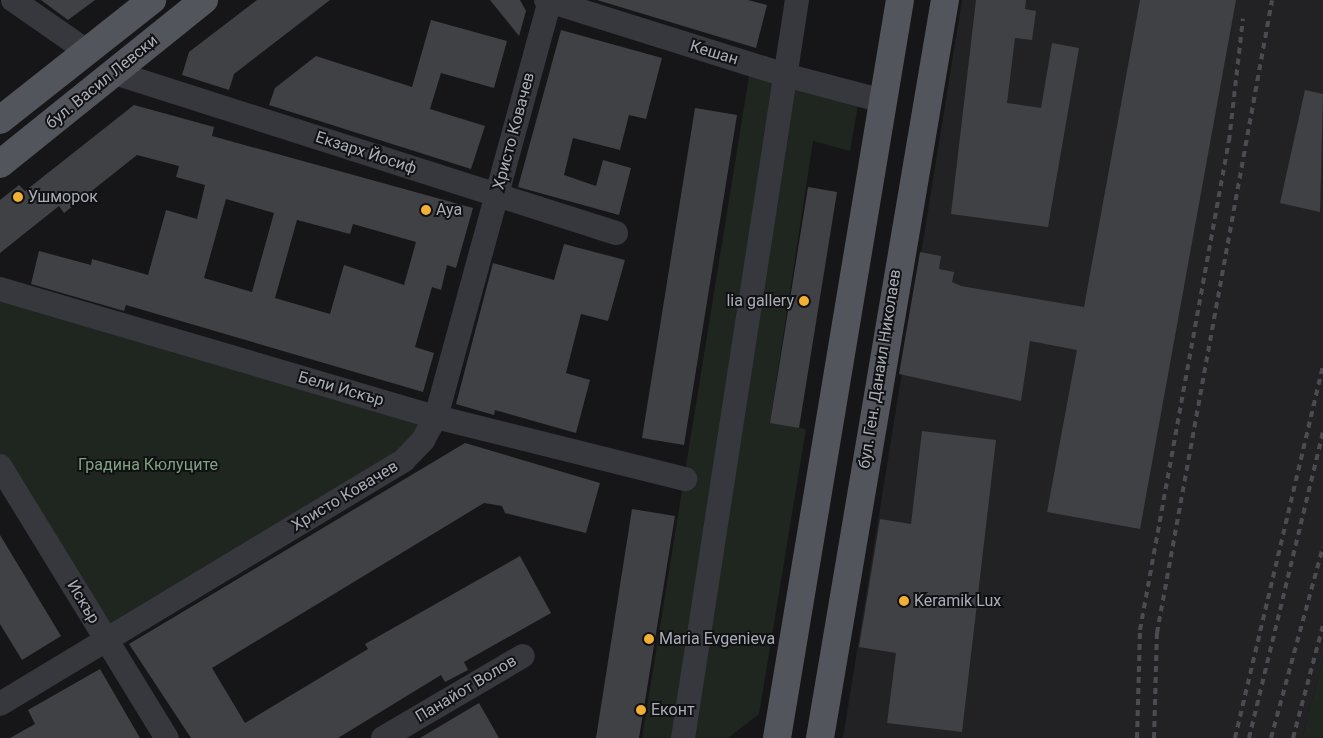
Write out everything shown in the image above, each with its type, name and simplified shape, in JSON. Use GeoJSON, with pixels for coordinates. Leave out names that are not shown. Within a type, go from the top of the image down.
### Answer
{"type":"FeatureCollection","features":[{"type":"Feature","properties":{"kind":"main road","name":"бул. Васил Левски"},"geometry":{"type":"LineString","coordinates":[[0,120],[152,0]]}},
{"type":"Feature","properties":{"kind":"main road","name":"бул. Васил Левски"},"geometry":{"type":"LineString","coordinates":[[0,164],[204,0]]}},
{"type":"Feature","properties":{"kind":"main road"},"geometry":{"type":"LineString","coordinates":[[777,738],[900,0]]}},
{"type":"Feature","properties":{"kind":"main road","name":"бул. Ген. Данаил Николаев"},"geometry":{"type":"LineString","coordinates":[[820,738],[945,0]]}},
{"type":"Feature","properties":{"kind":"street"},"geometry":{"type":"LineString","coordinates":[[13,0],[88,52]]}},
{"type":"Feature","properties":{"kind":"street"},"geometry":{"type":"LineString","coordinates":[[683,738],[796,0]]}},
{"type":"Feature","properties":{"kind":"street","name":"Кешан"},"geometry":{"type":"LineString","coordinates":[[548,2],[785,75],[883,100]]}},
{"type":"Feature","properties":{"kind":"street","name":"Христо Ковачев"},"geometry":{"type":"LineString","coordinates":[[0,704],[404,460],[436,417],[548,2]]}},
{"type":"Feature","properties":{"kind":"street","name":"Екзарх Йосиф"},"geometry":{"type":"LineString","coordinates":[[115,73],[616,233]]}},
{"type":"Feature","properties":{"kind":"street","name":"Бели Искър"},"geometry":{"type":"LineString","coordinates":[[0,289],[436,417],[685,479]]}},
{"type":"Feature","properties":{"kind":"street","name":"Искър"},"geometry":{"type":"LineString","coordinates":[[0,466],[167,738]]}},
{"type":"Feature","properties":{"kind":"street","name":"Панайот Волов"},"geometry":{"type":"LineString","coordinates":[[384,738],[523,656]]}},
{"type":"Feature","properties":{"kind":"shaded area"},"geometry":{"type":"Polygon","coordinates":[[[962,0],[1323,0],[1323,659],[1302,738],[843,738],[962,0]]]}},
{"type":"Feature","properties":{"kind":"green space"},"geometry":{"type":"Polygon","coordinates":[[[751,64],[860,94],[850,151],[813,141],[770,422],[806,429],[759,714],[728,738],[642,738],[751,64]]]}},
{"type":"Feature","properties":{"kind":"green space","name":"Градина Кюлуците"},"geometry":{"type":"Polygon","coordinates":[[[0,290],[434,417],[403,459],[107,639],[0,466],[0,290]]]}},
{"type":"Feature","properties":{"kind":"green space"},"geometry":{"type":"Polygon","coordinates":[[[1323,659],[1323,735],[1322,738],[1302,738],[1323,659]]]}},
{"type":"Feature","properties":{"kind":"building"},"geometry":{"type":"Polygon","coordinates":[[[41,0],[95,0],[68,20],[41,0]]]}},
{"type":"Feature","properties":{"kind":"building"},"geometry":{"type":"Polygon","coordinates":[[[257,0],[330,0],[234,74],[229,90],[182,75],[189,52],[257,0]]]}},
{"type":"Feature","properties":{"kind":"building"},"geometry":{"type":"Polygon","coordinates":[[[490,0],[520,0],[526,11],[519,36],[490,0]]]}},
{"type":"Feature","properties":{"kind":"building"},"geometry":{"type":"Polygon","coordinates":[[[597,0],[748,0],[767,5],[756,48],[597,0]]]}},
{"type":"Feature","properties":{"kind":"building"},"geometry":{"type":"Polygon","coordinates":[[[976,0],[1026,0],[1025,9],[1036,11],[1032,40],[1015,38],[1007,103],[1041,108],[1052,43],[1079,48],[1048,227],[951,214],[976,0]]]}},
{"type":"Feature","properties":{"kind":"building"},"geometry":{"type":"Polygon","coordinates":[[[1140,0],[1236,0],[1140,529],[1047,512],[1077,350],[1030,341],[1021,401],[899,374],[920,252],[941,256],[939,269],[954,272],[952,282],[961,286],[1084,307],[1140,0]]]}},
{"type":"Feature","properties":{"kind":"building"},"geometry":{"type":"Polygon","coordinates":[[[431,20],[507,41],[494,88],[441,73],[430,109],[485,126],[471,169],[269,105],[275,88],[316,56],[412,87],[431,20]]]}},
{"type":"Feature","properties":{"kind":"building"},"geometry":{"type":"Polygon","coordinates":[[[561,30],[662,58],[646,119],[629,115],[620,150],[573,138],[564,175],[596,186],[603,160],[631,168],[619,215],[518,187],[561,30]]]}},
{"type":"Feature","properties":{"kind":"building"},"geometry":{"type":"Polygon","coordinates":[[[1305,90],[1323,94],[1320,212],[1280,203],[1305,90]]]}},
{"type":"Feature","properties":{"kind":"building"},"geometry":{"type":"Polygon","coordinates":[[[134,105],[214,127],[212,136],[473,208],[456,268],[447,265],[441,290],[432,287],[415,347],[434,353],[423,392],[126,305],[124,311],[31,284],[39,251],[91,265],[92,259],[148,275],[166,210],[197,219],[205,185],[176,177],[179,166],[137,155],[64,213],[59,206],[0,253],[0,200],[19,185],[25,191],[134,105]],[[226,199],[204,278],[252,292],[274,213],[226,199]],[[297,220],[275,298],[330,314],[344,265],[404,285],[416,242],[353,224],[350,234],[297,220]]]}},
{"type":"Feature","properties":{"kind":"building"},"geometry":{"type":"Polygon","coordinates":[[[695,108],[737,115],[684,445],[642,438],[695,108]]]}},
{"type":"Feature","properties":{"kind":"building"},"geometry":{"type":"Polygon","coordinates":[[[808,187],[837,192],[799,428],[770,423],[808,187]]]}},
{"type":"Feature","properties":{"kind":"building"},"geometry":{"type":"Polygon","coordinates":[[[564,244],[625,260],[608,321],[581,314],[566,373],[590,380],[576,433],[495,410],[494,415],[456,404],[493,263],[554,280],[564,244]]]}},
{"type":"Feature","properties":{"kind":"building"},"geometry":{"type":"Polygon","coordinates":[[[922,431],[996,440],[962,732],[887,723],[896,653],[859,647],[880,519],[911,524],[922,431]]]}},
{"type":"Feature","properties":{"kind":"building"},"geometry":{"type":"Polygon","coordinates":[[[465,443],[600,483],[586,533],[505,513],[502,506],[484,503],[212,668],[245,723],[368,649],[365,644],[520,556],[551,613],[464,662],[468,670],[445,682],[441,675],[338,738],[191,738],[129,644],[465,443]]]}},
{"type":"Feature","properties":{"kind":"building"},"geometry":{"type":"Polygon","coordinates":[[[632,509],[675,516],[639,738],[596,738],[632,509]]]}},
{"type":"Feature","properties":{"kind":"building"},"geometry":{"type":"Polygon","coordinates":[[[0,535],[61,636],[22,660],[0,624],[0,535]]]}},
{"type":"Feature","properties":{"kind":"building"},"geometry":{"type":"Polygon","coordinates":[[[100,669],[140,738],[10,738],[35,724],[28,710],[100,669]]]}},
{"type":"Feature","properties":{"kind":"building"},"geometry":{"type":"Polygon","coordinates":[[[479,703],[499,738],[420,738],[479,703]]]}},
{"type":"Feature","properties":{"kind":"railway"},"geometry":{"type":"LineString","coordinates":[[1154,738],[1157,633],[1272,0]]}},
{"type":"Feature","properties":{"kind":"railway"},"geometry":{"type":"LineString","coordinates":[[1137,738],[1140,630],[1229,141],[1243,19]]}},
{"type":"Feature","properties":{"kind":"railway"},"geometry":{"type":"LineString","coordinates":[[1235,738],[1323,367]]}},
{"type":"Feature","properties":{"kind":"railway"},"geometry":{"type":"LineString","coordinates":[[1249,738],[1323,432]]}},
{"type":"Feature","properties":{"kind":"railway"},"geometry":{"type":"LineString","coordinates":[[1271,738],[1323,547]]}},
{"type":"Feature","properties":{"kind":"railway"},"geometry":{"type":"LineString","coordinates":[[1293,738],[1323,625]]}},
{"type":"Feature","properties":{"kind":"place","name":"Ушморок"},"geometry":{"type":"Point","coordinates":[18,197]}},
{"type":"Feature","properties":{"kind":"place","name":"Aya"},"geometry":{"type":"Point","coordinates":[426,210]}},
{"type":"Feature","properties":{"kind":"place","name":"lia gallery"},"geometry":{"type":"Point","coordinates":[804,301]}},
{"type":"Feature","properties":{"kind":"place","name":"Keramik Lux"},"geometry":{"type":"Point","coordinates":[904,601]}},
{"type":"Feature","properties":{"kind":"place","name":"Maria Evgenieva"},"geometry":{"type":"Point","coordinates":[649,639]}},
{"type":"Feature","properties":{"kind":"place","name":"Еконт"},"geometry":{"type":"Point","coordinates":[641,710]}}]}
